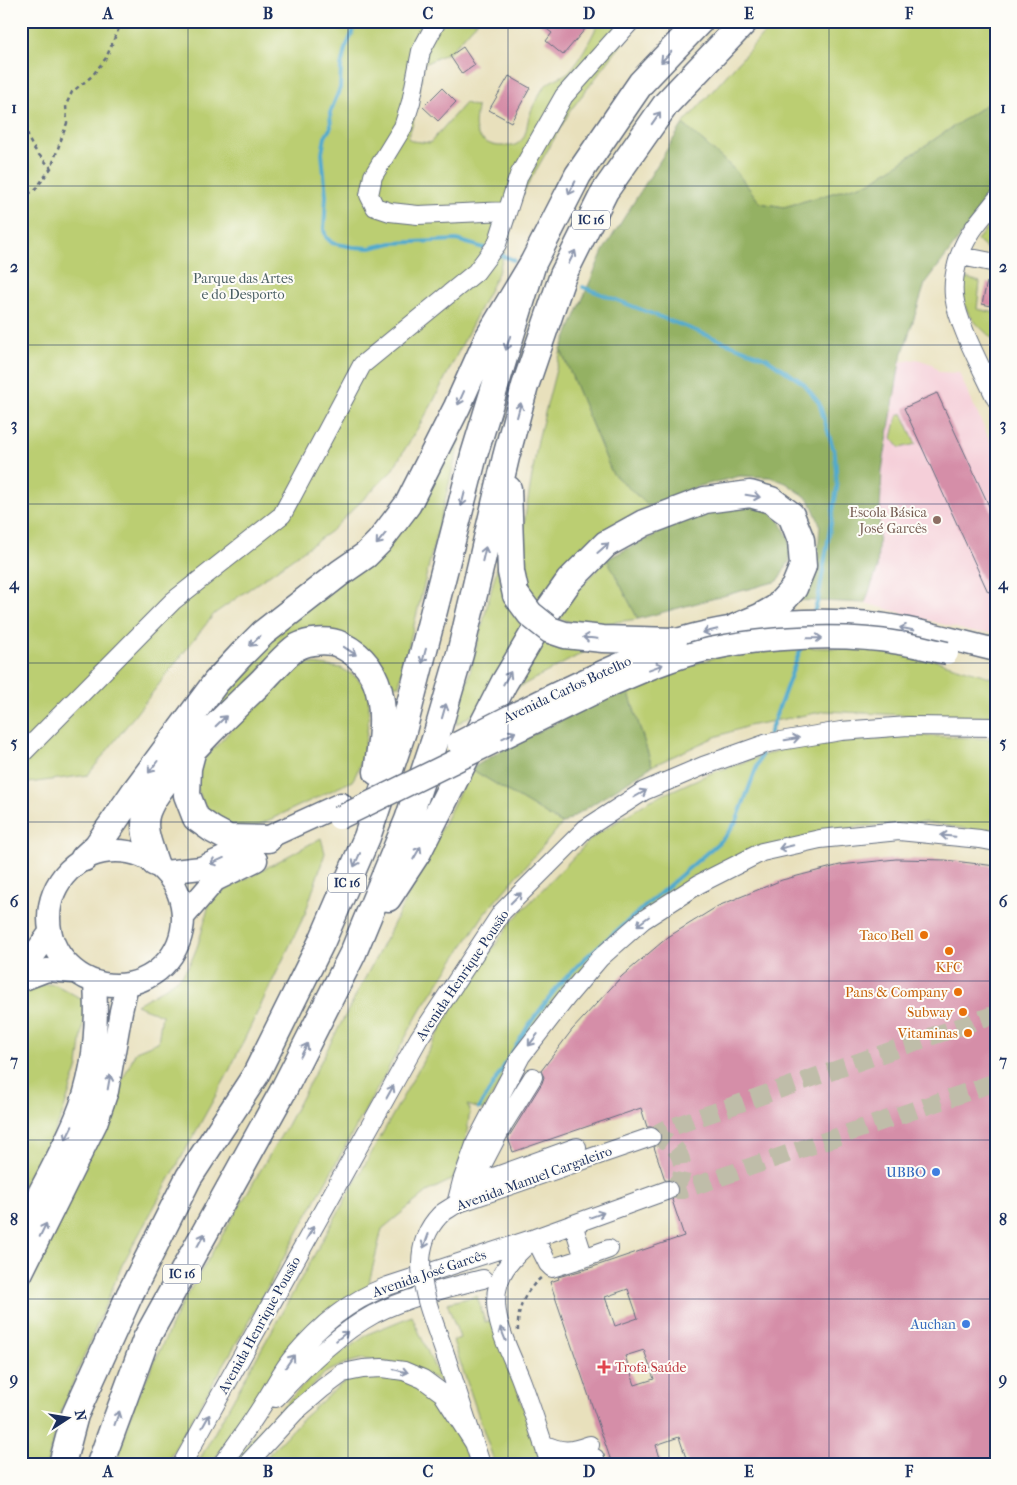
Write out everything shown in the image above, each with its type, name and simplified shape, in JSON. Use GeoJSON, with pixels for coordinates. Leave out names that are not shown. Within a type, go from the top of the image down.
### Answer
{"type":"FeatureCollection","features":[{"type":"Feature","properties":{"kind":"highway","name":"IC 16"},"geometry":{"type":"LineString","coordinates":[[62,1464],[76,1415],[130,1294],[189,1177],[255,1076],[322,940],[367,837],[404,731],[474,454],[533,263],[578,175],[641,83],[700,21]]}},
{"type":"Feature","properties":{"kind":"highway","name":"IC 16"},"geometry":{"type":"LineString","coordinates":[[100,1464],[146,1339],[282,1093],[353,954],[408,820],[437,733],[460,654],[506,457],[526,386],[562,275],[606,191],[666,104],[745,21]]}},
{"type":"Feature","properties":{"kind":"highway"},"geometry":{"type":"LineString","coordinates":[[84,858],[97,846],[135,791],[216,682],[263,633],[366,555],[379,542],[408,504],[457,407],[488,338],[533,263]]}},
{"type":"Feature","properties":{"kind":"highway"},"geometry":{"type":"LineString","coordinates":[[506,457],[511,572],[516,595],[530,614],[550,630],[565,635],[603,639],[674,641]]}},
{"type":"Feature","properties":{"kind":"highway"},"geometry":{"type":"LineString","coordinates":[[353,954],[418,852],[504,684],[542,620],[569,581],[606,544],[644,523],[705,500],[750,494],[771,500],[791,515],[801,540],[803,566],[794,588],[776,608],[760,617],[736,626]]}},
{"type":"Feature","properties":{"kind":"highway"},"geometry":{"type":"LineString","coordinates":[[160,868],[144,830],[146,813],[154,796],[194,747],[297,647],[320,641],[334,642],[351,650],[363,660],[378,682],[382,708],[382,738],[367,837]]}},
{"type":"Feature","properties":{"kind":"highway"},"geometry":{"type":"LineString","coordinates":[[194,747],[188,768],[187,795],[196,818],[212,830],[228,838],[268,839]]}},
{"type":"Feature","properties":{"kind":"main road","name":"Avenida Carlos Botelho"},"geometry":{"type":"LineString","coordinates":[[183,917],[215,880],[561,690],[674,641],[736,626],[855,623],[902,628],[951,646],[996,666]]}},
{"type":"Feature","properties":{"kind":"main road","name":"Avenida Carlos Botelho"},"geometry":{"type":"LineString","coordinates":[[160,868],[201,868],[340,811],[604,688],[646,670],[708,649],[759,641],[838,638],[996,650]]}},
{"type":"Feature","properties":{"kind":"main road"},"geometry":{"type":"LineString","coordinates":[[124,851],[142,856],[160,868],[175,885],[182,904],[183,917],[182,931],[175,950],[164,966],[151,977],[128,985],[111,986],[95,983],[74,972],[58,955],[50,934],[48,913],[57,884],[68,870],[84,858],[99,852],[124,851]]}},
{"type":"Feature","properties":{"kind":"main road"},"geometry":{"type":"LineString","coordinates":[[21,960],[36,952],[50,934]]}},
{"type":"Feature","properties":{"kind":"main road"},"geometry":{"type":"LineString","coordinates":[[21,980],[47,970],[74,972]]}},
{"type":"Feature","properties":{"kind":"main road"},"geometry":{"type":"LineString","coordinates":[[21,1228],[76,1118],[85,1092],[95,1042],[97,1010],[95,983]]}},
{"type":"Feature","properties":{"kind":"main road"},"geometry":{"type":"LineString","coordinates":[[21,1274],[96,1123],[107,1091],[121,1011],[128,985]]}},
{"type":"Feature","properties":{"kind":"street"},"geometry":{"type":"LineString","coordinates":[[437,21],[422,50],[411,102],[403,127],[373,176],[370,195],[375,207],[390,212],[418,215],[507,211]]}},
{"type":"Feature","properties":{"kind":"street"},"geometry":{"type":"LineString","coordinates":[[21,755],[173,602],[282,515],[362,365],[476,272],[497,244],[519,176],[564,96],[631,21]]}},
{"type":"Feature","properties":{"kind":"street"},"geometry":{"type":"LineString","coordinates":[[996,200],[970,234],[955,270],[954,296],[964,328],[990,371],[996,399]]}},
{"type":"Feature","properties":{"kind":"street"},"geometry":{"type":"LineString","coordinates":[[961,256],[996,263]]}},
{"type":"Feature","properties":{"kind":"street","name":"Avenida Henrique Pousão"},"geometry":{"type":"LineString","coordinates":[[182,1464],[420,1038],[502,912],[584,829],[644,792],[703,766],[768,743],[840,731],[908,726],[996,727]]}},
{"type":"Feature","properties":{"kind":"street"},"geometry":{"type":"LineString","coordinates":[[460,1198],[476,1142],[521,1056],[600,958],[643,920],[700,884],[762,852],[820,839],[899,832],[996,842]]}},
{"type":"Feature","properties":{"kind":"street"},"geometry":{"type":"LineString","coordinates":[[460,1198],[475,1177],[503,1125],[533,1077]]}},
{"type":"Feature","properties":{"kind":"street","name":"Avenida Manuel Cargaleiro"},"geometry":{"type":"LineString","coordinates":[[481,1464],[422,1285],[421,1256],[425,1240],[432,1226],[440,1215],[460,1198],[651,1138]]}},
{"type":"Feature","properties":{"kind":"street"},"geometry":{"type":"LineString","coordinates":[[460,1198],[494,1176],[577,1147]]}},
{"type":"Feature","properties":{"kind":"street","name":"Avenida José Garcês"},"geometry":{"type":"LineString","coordinates":[[222,1464],[246,1432],[292,1357],[324,1324],[344,1307],[388,1286],[535,1238],[668,1190]]}},
{"type":"Feature","properties":{"kind":"street"},"geometry":{"type":"LineString","coordinates":[[573,1224],[584,1258]]}},
{"type":"Feature","properties":{"kind":"street"},"geometry":{"type":"LineString","coordinates":[[535,1238],[548,1264],[554,1269],[609,1249]]}},
{"type":"Feature","properties":{"kind":"street","name":"Avenida José Garcês"},"geometry":{"type":"LineString","coordinates":[[535,1238],[511,1260],[505,1270],[500,1280],[495,1306],[500,1328],[521,1379],[550,1464]]}},
{"type":"Feature","properties":{"kind":"street"},"geometry":{"type":"LineString","coordinates":[[246,1432],[287,1386],[320,1354],[349,1330],[375,1314],[418,1298],[447,1288],[483,1280],[418,1298]]}},
{"type":"Feature","properties":{"kind":"street"},"geometry":{"type":"LineString","coordinates":[[246,1464],[296,1412],[323,1388],[343,1373],[363,1368],[404,1371],[423,1379],[442,1393],[474,1443]]}},
{"type":"Feature","properties":{"kind":"street"},"geometry":{"type":"LineString","coordinates":[[543,1444],[563,1451],[572,1451],[588,1456]]}},
{"type":"Feature","properties":{"kind":"path"},"geometry":{"type":"LineString","coordinates":[[21,198],[35,190],[51,168],[67,123],[66,105],[72,92],[92,76],[106,58],[122,21]]}},
{"type":"Feature","properties":{"kind":"path"},"geometry":{"type":"LineString","coordinates":[[21,70],[27,88],[28,137],[51,168]]}},
{"type":"Feature","properties":{"kind":"path"},"geometry":{"type":"LineString","coordinates":[[21,89],[27,88]]}},
{"type":"Feature","properties":{"kind":"path"},"geometry":{"type":"LineString","coordinates":[[996,671],[994,676],[996,678]]}},
{"type":"Feature","properties":{"kind":"path"},"geometry":{"type":"LineString","coordinates":[[518,1338],[518,1318],[523,1300],[529,1289],[546,1273]]}},
{"type":"Feature","properties":{"kind":"shaded area","name":"Escola Básica José Garcês"},"geometry":{"type":"Polygon","coordinates":[[[917,359],[932,364],[939,372],[959,373],[996,454],[996,633],[971,632],[865,603],[877,570],[882,471],[900,362],[917,359]]]}},
{"type":"Feature","properties":{"kind":"green space","name":"Parque das Artes e do Desporto"},"geometry":{"type":"Polygon","coordinates":[[[21,21],[478,21],[450,52],[424,64],[414,119],[408,138],[412,141],[430,143],[465,103],[477,107],[475,126],[480,138],[491,144],[511,146],[523,139],[529,117],[544,87],[571,69],[585,49],[599,21],[642,21],[632,31],[570,111],[523,193],[498,273],[431,406],[391,472],[331,531],[214,614],[88,775],[21,784],[21,21]]]}},
{"type":"Feature","properties":{"kind":"green space"},"geometry":{"type":"Polygon","coordinates":[[[775,21],[996,21],[996,98],[871,182],[784,207],[760,203],[735,170],[683,124],[775,21]]]}},
{"type":"Feature","properties":{"kind":"green space"},"geometry":{"type":"Polygon","coordinates":[[[996,98],[996,189],[925,284],[900,362],[882,471],[877,570],[865,603],[795,600],[818,557],[820,524],[809,499],[786,483],[770,477],[740,476],[700,486],[649,506],[612,473],[561,350],[603,251],[683,124],[735,170],[760,203],[784,207],[871,182],[996,98]]]}},
{"type":"Feature","properties":{"kind":"green space"},"geometry":{"type":"Polygon","coordinates":[[[996,217],[996,251],[987,249],[977,240],[996,217]]]}},
{"type":"Feature","properties":{"kind":"green space"},"geometry":{"type":"Polygon","coordinates":[[[966,278],[980,282],[977,309],[996,313],[996,342],[969,314],[964,299],[966,278]]]}},
{"type":"Feature","properties":{"kind":"green space"},"geometry":{"type":"Polygon","coordinates":[[[561,350],[612,473],[649,506],[590,541],[564,571],[539,607],[532,596],[523,568],[523,529],[538,440],[561,350]]]}},
{"type":"Feature","properties":{"kind":"green space"},"geometry":{"type":"Polygon","coordinates":[[[902,413],[916,444],[900,448],[892,438],[897,417],[902,413]]]}},
{"type":"Feature","properties":{"kind":"green space"},"geometry":{"type":"Polygon","coordinates":[[[461,436],[399,685],[392,685],[382,669],[327,631],[164,761],[283,626],[323,596],[451,437],[461,436]]]}},
{"type":"Feature","properties":{"kind":"green space"},"geometry":{"type":"Polygon","coordinates":[[[763,506],[780,521],[789,539],[790,560],[778,581],[638,619],[607,559],[699,513],[733,507],[763,506]]]}},
{"type":"Feature","properties":{"kind":"green space"},"geometry":{"type":"Polygon","coordinates":[[[607,559],[638,619],[586,626],[560,619],[560,609],[607,559]]]}},
{"type":"Feature","properties":{"kind":"green space"},"geometry":{"type":"Polygon","coordinates":[[[498,564],[506,598],[524,629],[487,705],[456,725],[498,564]]]}},
{"type":"Feature","properties":{"kind":"green space"},"geometry":{"type":"Polygon","coordinates":[[[539,634],[590,649],[510,692],[539,634]]]}},
{"type":"Feature","properties":{"kind":"green space"},"geometry":{"type":"Polygon","coordinates":[[[778,647],[834,648],[914,654],[990,677],[996,680],[996,717],[826,711],[748,726],[715,737],[652,766],[627,687],[722,655],[778,647]]]}},
{"type":"Feature","properties":{"kind":"green space"},"geometry":{"type":"Polygon","coordinates":[[[305,663],[341,668],[356,677],[369,691],[366,738],[357,772],[352,781],[250,829],[221,824],[208,815],[194,780],[204,759],[283,675],[305,663]]]}},
{"type":"Feature","properties":{"kind":"green space"},"geometry":{"type":"Polygon","coordinates":[[[627,687],[652,766],[562,824],[471,769],[502,750],[627,687]]]}},
{"type":"Feature","properties":{"kind":"green space"},"geometry":{"type":"Polygon","coordinates":[[[914,735],[996,739],[996,834],[925,822],[857,827],[750,851],[568,983],[538,1020],[484,1110],[467,1105],[470,1109],[465,1147],[453,1179],[427,1192],[382,1229],[368,1287],[281,1364],[211,1464],[197,1464],[460,995],[512,921],[593,837],[649,801],[711,773],[786,748],[914,735]]]}},
{"type":"Feature","properties":{"kind":"green space"},"geometry":{"type":"Polygon","coordinates":[[[471,769],[562,824],[485,913],[420,1011],[244,1330],[166,1464],[116,1464],[134,1405],[180,1307],[286,1127],[389,933],[471,769]]]}},
{"type":"Feature","properties":{"kind":"green space"},"geometry":{"type":"Polygon","coordinates":[[[321,838],[325,853],[305,914],[226,1077],[122,1265],[63,1407],[47,1464],[21,1464],[21,1296],[136,1051],[158,1042],[162,1015],[136,1005],[173,982],[188,967],[197,948],[211,898],[321,838]]]}},
{"type":"Feature","properties":{"kind":"green space"},"geometry":{"type":"Polygon","coordinates":[[[47,984],[56,985],[82,999],[85,1009],[78,1066],[61,1118],[21,1201],[21,992],[47,984]]]}},
{"type":"Feature","properties":{"kind":"green space"},"geometry":{"type":"Polygon","coordinates":[[[477,1296],[485,1322],[494,1320],[542,1464],[495,1464],[453,1341],[460,1338],[447,1303],[477,1296]]]}},
{"type":"Feature","properties":{"kind":"green space"},"geometry":{"type":"Polygon","coordinates":[[[412,1316],[441,1382],[406,1365],[362,1359],[346,1363],[325,1373],[243,1458],[233,1462],[253,1436],[326,1363],[370,1333],[412,1316]]]}},
{"type":"Feature","properties":{"kind":"green space"},"geometry":{"type":"Polygon","coordinates":[[[394,1376],[422,1388],[434,1396],[460,1435],[469,1464],[260,1464],[301,1420],[340,1385],[355,1377],[394,1376]]]}},
{"type":"Feature","properties":{"kind":"building"},"geometry":{"type":"Polygon","coordinates":[[[536,21],[592,21],[563,55],[546,41],[552,33],[536,21]]]}},
{"type":"Feature","properties":{"kind":"building"},"geometry":{"type":"Polygon","coordinates":[[[463,47],[475,65],[462,74],[450,56],[463,47]]]}},
{"type":"Feature","properties":{"kind":"building"},"geometry":{"type":"Polygon","coordinates":[[[509,76],[530,88],[511,122],[489,110],[509,76]]]}},
{"type":"Feature","properties":{"kind":"building"},"geometry":{"type":"Polygon","coordinates":[[[442,88],[456,102],[438,121],[423,107],[442,88]]]}},
{"type":"Feature","properties":{"kind":"building"},"geometry":{"type":"Polygon","coordinates":[[[987,282],[996,285],[996,307],[982,304],[987,282]]]}},
{"type":"Feature","properties":{"kind":"building"},"geometry":{"type":"Polygon","coordinates":[[[937,393],[996,521],[996,589],[988,592],[904,408],[937,393]]]}},
{"type":"Feature","properties":{"kind":"building","name":"UBBO"},"geometry":{"type":"Polygon","coordinates":[[[896,859],[945,860],[996,866],[996,1461],[988,1464],[688,1464],[679,1437],[656,1445],[662,1464],[612,1464],[550,1282],[559,1279],[558,1277],[684,1236],[672,1200],[676,1196],[678,1187],[674,1182],[665,1180],[654,1147],[659,1144],[661,1134],[658,1129],[647,1127],[641,1108],[513,1152],[508,1138],[542,1083],[544,1077],[541,1071],[572,1030],[622,976],[668,937],[718,906],[782,880],[840,865],[896,859]],[[628,1289],[605,1297],[615,1326],[638,1318],[628,1289]],[[644,1350],[625,1356],[635,1385],[654,1379],[644,1350]]]}},
{"type":"Feature","properties":{"kind":"waterway"},"geometry":{"type":"LineString","coordinates":[[354,21],[352,34],[345,49],[341,67],[340,88],[330,113],[331,127],[325,137],[322,153],[326,196],[324,230],[326,237],[332,243],[353,247],[370,248],[392,243],[457,240],[487,249]]}},
{"type":"Feature","properties":{"kind":"waterway"},"geometry":{"type":"LineString","coordinates":[[495,253],[514,260]]}},
{"type":"Feature","properties":{"kind":"waterway"},"geometry":{"type":"LineString","coordinates":[[583,287],[766,358],[803,383],[819,403],[835,454],[837,488],[818,600],[813,615]]}},
{"type":"Feature","properties":{"kind":"waterway"},"geometry":{"type":"LineString","coordinates":[[768,737],[802,645]]}},
{"type":"Feature","properties":{"kind":"waterway"},"geometry":{"type":"LineString","coordinates":[[479,1108],[528,1026],[559,985],[584,959],[725,837],[737,820],[763,750]]}},
{"type":"Feature","properties":{"kind":"tunnel"},"geometry":{"type":"LineString","coordinates":[[651,1137],[663,1130],[996,1014]]}},
{"type":"Feature","properties":{"kind":"tunnel"},"geometry":{"type":"LineString","coordinates":[[668,1190],[683,1190],[996,1082]]}},
{"type":"Feature","properties":{"kind":"tunnel"},"geometry":{"type":"LineString","coordinates":[[651,1137],[661,1138],[669,1143],[676,1150],[680,1158],[681,1176],[676,1184],[668,1190]]}},
{"type":"Feature","properties":{"kind":"place","name":"Escola Básica José Garcês"},"geometry":{"type":"Point","coordinates":[937,520]}},
{"type":"Feature","properties":{"kind":"place","name":"Taco Bell"},"geometry":{"type":"Point","coordinates":[924,935]}},
{"type":"Feature","properties":{"kind":"place","name":"KFC"},"geometry":{"type":"Point","coordinates":[949,951]}},
{"type":"Feature","properties":{"kind":"place","name":"Pans & Company"},"geometry":{"type":"Point","coordinates":[958,992]}},
{"type":"Feature","properties":{"kind":"place","name":"Subway"},"geometry":{"type":"Point","coordinates":[963,1012]}},
{"type":"Feature","properties":{"kind":"place","name":"Vitaminas"},"geometry":{"type":"Point","coordinates":[968,1033]}},
{"type":"Feature","properties":{"kind":"place","name":"UBBO"},"geometry":{"type":"Point","coordinates":[936,1172]}},
{"type":"Feature","properties":{"kind":"place","name":"Auchan"},"geometry":{"type":"Point","coordinates":[966,1324]}},
{"type":"Feature","properties":{"kind":"place","name":"Trofa Saúde"},"geometry":{"type":"Point","coordinates":[604,1367]}}]}
